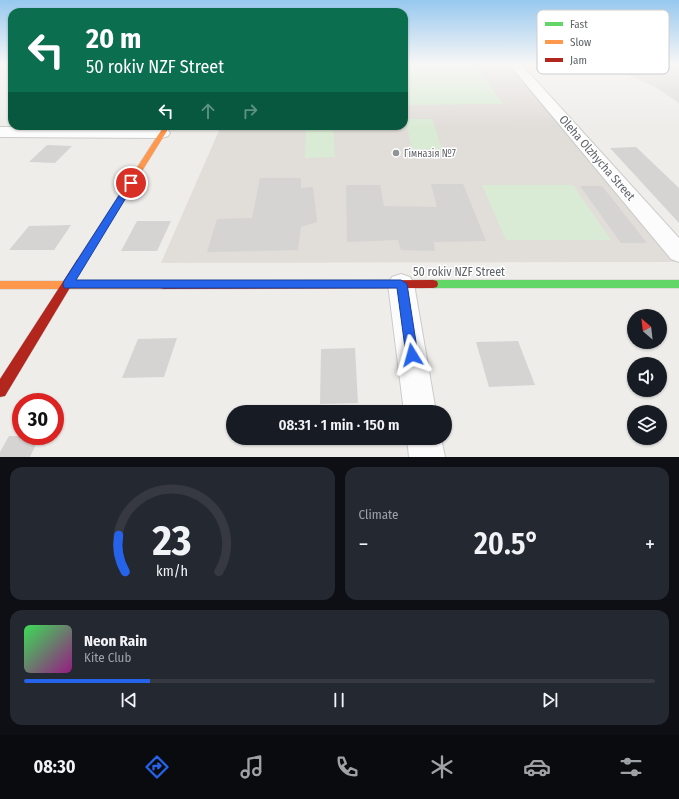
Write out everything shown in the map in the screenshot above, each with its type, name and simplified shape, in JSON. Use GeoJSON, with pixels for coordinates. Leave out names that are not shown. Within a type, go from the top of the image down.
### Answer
{"type":"FeatureCollection","features":[{"type":"Feature","properties":{"kind":"street","name":"Oleha Olzhycha Street"},"geometry":{"type":"LineString","coordinates":[[534,85],[679,253]]}},
{"type":"Feature","properties":{"kind":"street"},"geometry":{"type":"LineString","coordinates":[[0,132],[165,130]]}},
{"type":"Feature","properties":{"kind":"street"},"geometry":{"type":"LineString","coordinates":[[0,391],[165,130]]}},
{"type":"Feature","properties":{"kind":"street","name":"50 rokiv NZF Street"},"geometry":{"type":"LineString","coordinates":[[0,284],[679,284]]}},
{"type":"Feature","properties":{"kind":"street"},"geometry":{"type":"LineString","coordinates":[[401,284],[419,405]]}},
{"type":"Feature","properties":{"kind":"street"},"geometry":{"type":"LineString","coordinates":[[425,445],[427,457]]}},
{"type":"Feature","properties":{"kind":"shaded area","name":"Гімназія №7"},"geometry":{"type":"Polygon","coordinates":[[[408,85],[526,85],[676,262],[161,263],[219,130],[408,130],[408,85]]]}},
{"type":"Feature","properties":{"kind":"shaded area"},"geometry":{"type":"Polygon","coordinates":[[[651,85],[679,85],[679,103],[651,85]]]}},
{"type":"Feature","properties":{"kind":"green space"},"geometry":{"type":"Polygon","coordinates":[[[408,85],[489,85],[503,104],[408,105],[408,85]]]}},
{"type":"Feature","properties":{"kind":"green space"},"geometry":{"type":"Polygon","coordinates":[[[408,119],[432,119],[442,149],[412,149],[408,130],[408,119]]]}},
{"type":"Feature","properties":{"kind":"green space"},"geometry":{"type":"Polygon","coordinates":[[[306,130],[333,130],[335,157],[305,158],[306,130]]]}},
{"type":"Feature","properties":{"kind":"green space"},"geometry":{"type":"Polygon","coordinates":[[[482,185],[573,185],[611,240],[506,240],[482,185]]]}},
{"type":"Feature","properties":{"kind":"building"},"geometry":{"type":"Polygon","coordinates":[[[47,145],[72,146],[55,163],[29,162],[47,145]]]}},
{"type":"Feature","properties":{"kind":"building"},"geometry":{"type":"Polygon","coordinates":[[[636,147],[679,188],[679,223],[610,148],[636,147]]]}},
{"type":"Feature","properties":{"kind":"building"},"geometry":{"type":"Polygon","coordinates":[[[260,178],[301,178],[301,188],[313,187],[317,222],[301,227],[298,250],[207,252],[217,219],[252,218],[260,178]]]}},
{"type":"Feature","properties":{"kind":"building"},"geometry":{"type":"Polygon","coordinates":[[[431,184],[463,184],[486,241],[434,242],[435,251],[401,250],[398,240],[347,242],[346,185],[380,185],[384,206],[437,207],[431,184]]]}},
{"type":"Feature","properties":{"kind":"building"},"geometry":{"type":"Polygon","coordinates":[[[580,186],[602,186],[647,243],[621,243],[580,186]]]}},
{"type":"Feature","properties":{"kind":"building"},"geometry":{"type":"Polygon","coordinates":[[[137,221],[171,221],[157,251],[121,251],[137,221]]]}},
{"type":"Feature","properties":{"kind":"building"},"geometry":{"type":"Polygon","coordinates":[[[71,225],[54,250],[9,250],[29,226],[71,225]]]}},
{"type":"Feature","properties":{"kind":"building"},"geometry":{"type":"Polygon","coordinates":[[[177,338],[164,377],[122,378],[138,339],[177,338]]]}},
{"type":"Feature","properties":{"kind":"building"},"geometry":{"type":"Polygon","coordinates":[[[518,341],[535,385],[489,387],[476,342],[518,341]]]}},
{"type":"Feature","properties":{"kind":"building"},"geometry":{"type":"Polygon","coordinates":[[[355,348],[358,403],[320,404],[321,349],[355,348]]]}},
{"type":"Feature","properties":{"kind":"building"},"geometry":{"type":"Polygon","coordinates":[[[9,436],[12,436],[12,445],[36,445],[30,457],[0,457],[0,452],[9,436]]]}},
{"type":"Feature","properties":{"kind":"traffic: fast"},"geometry":{"type":"LineString","coordinates":[[433,284],[679,284]]}},
{"type":"Feature","properties":{"kind":"traffic: slow"},"geometry":{"type":"LineString","coordinates":[[80,263],[164,130]]}},
{"type":"Feature","properties":{"kind":"traffic: slow"},"geometry":{"type":"LineString","coordinates":[[0,285],[164,285]]}},
{"type":"Feature","properties":{"kind":"traffic: jam"},"geometry":{"type":"LineString","coordinates":[[0,391],[80,263]]}},
{"type":"Feature","properties":{"kind":"traffic: jam"},"geometry":{"type":"LineString","coordinates":[[164,285],[433,284]]}},
{"type":"Feature","properties":{"kind":"place","name":"Гімназія №7"},"geometry":{"type":"Point","coordinates":[396,153]}},
{"type":"Feature","properties":{"kind":"route"},"geometry":{"type":"LineString","coordinates":[[131,183],[68,284],[401,284],[412,355]]}}]}
